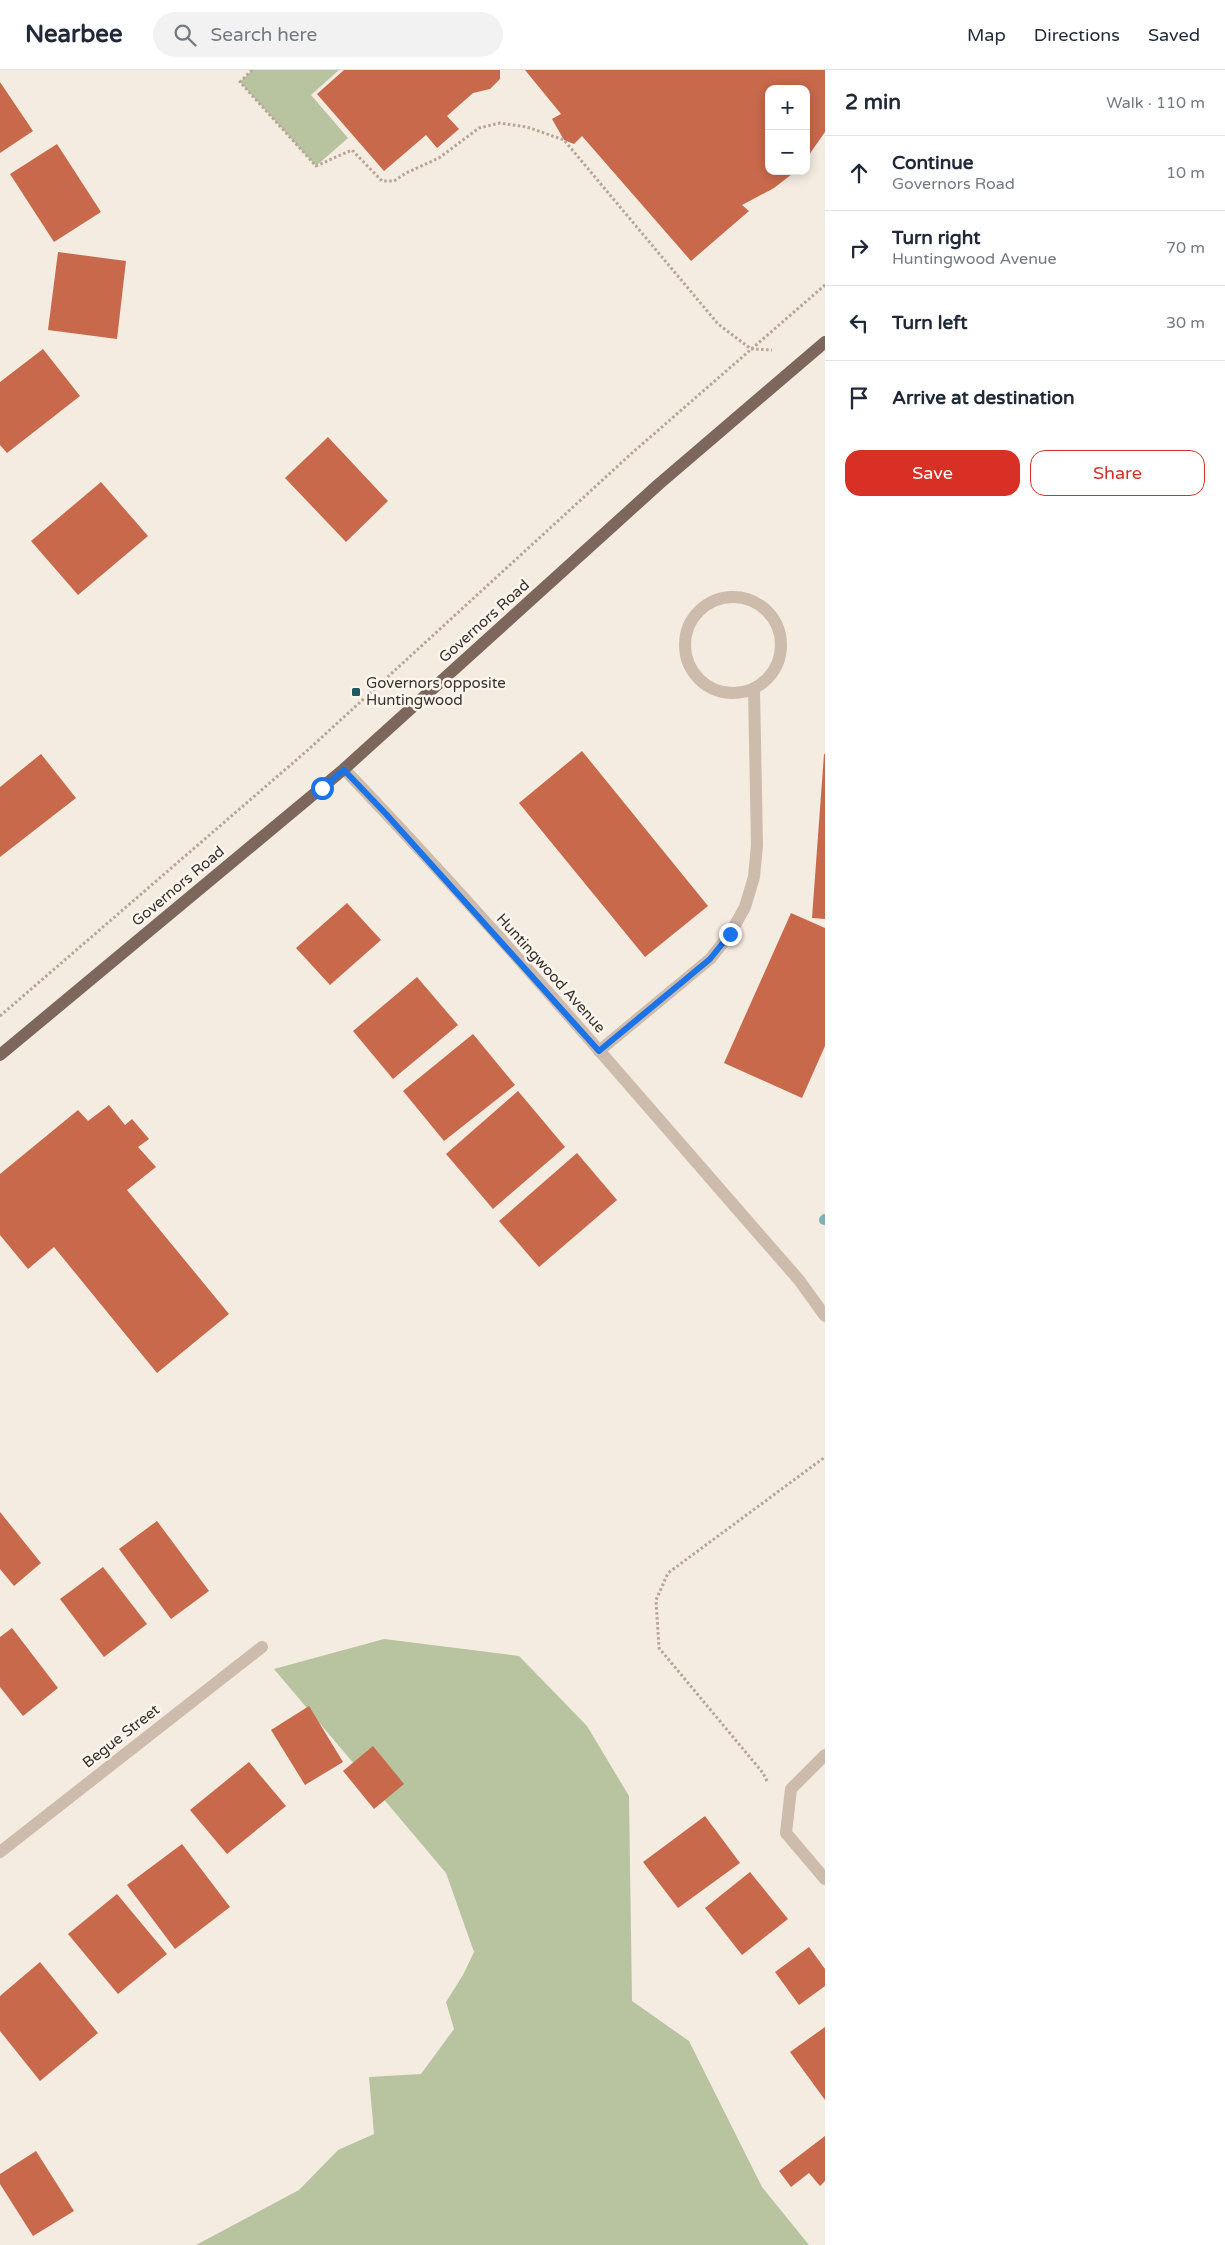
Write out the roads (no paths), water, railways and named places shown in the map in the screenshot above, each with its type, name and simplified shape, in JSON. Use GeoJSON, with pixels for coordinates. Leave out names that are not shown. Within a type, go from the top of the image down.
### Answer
{"type":"FeatureCollection","features":[{"type":"Feature","properties":{"kind":"main road","name":"Governors Road"},"geometry":{"type":"LineString","coordinates":[[0,1055],[344,770],[660,484],[825,342]]}},
{"type":"Feature","properties":{"kind":"street"},"geometry":{"type":"LineString","coordinates":[[728,597],[742,597],[763,608],[777,625],[781,647],[779,662],[771,675],[754,689],[732,694],[717,690],[704,683],[689,665],[685,651],[688,628],[695,615],[713,601],[728,597]]}},
{"type":"Feature","properties":{"kind":"street"},"geometry":{"type":"LineString","coordinates":[[599,1051],[710,959],[730,934],[745,907],[754,877],[757,845],[754,689]]}},
{"type":"Feature","properties":{"kind":"street","name":"Huntingwood Avenue"},"geometry":{"type":"LineString","coordinates":[[344,770],[386,814],[599,1051],[799,1280],[825,1316]]}},
{"type":"Feature","properties":{"kind":"street","name":"Begue Street"},"geometry":{"type":"LineString","coordinates":[[0,1852],[262,1647]]}},
{"type":"Feature","properties":{"kind":"street"},"geometry":{"type":"LineString","coordinates":[[825,1755],[791,1789],[786,1833],[825,1879]]}},
{"type":"Feature","properties":{"kind":"place","name":"Governors opposite Huntingwood"},"geometry":{"type":"Point","coordinates":[356,692]}}]}
